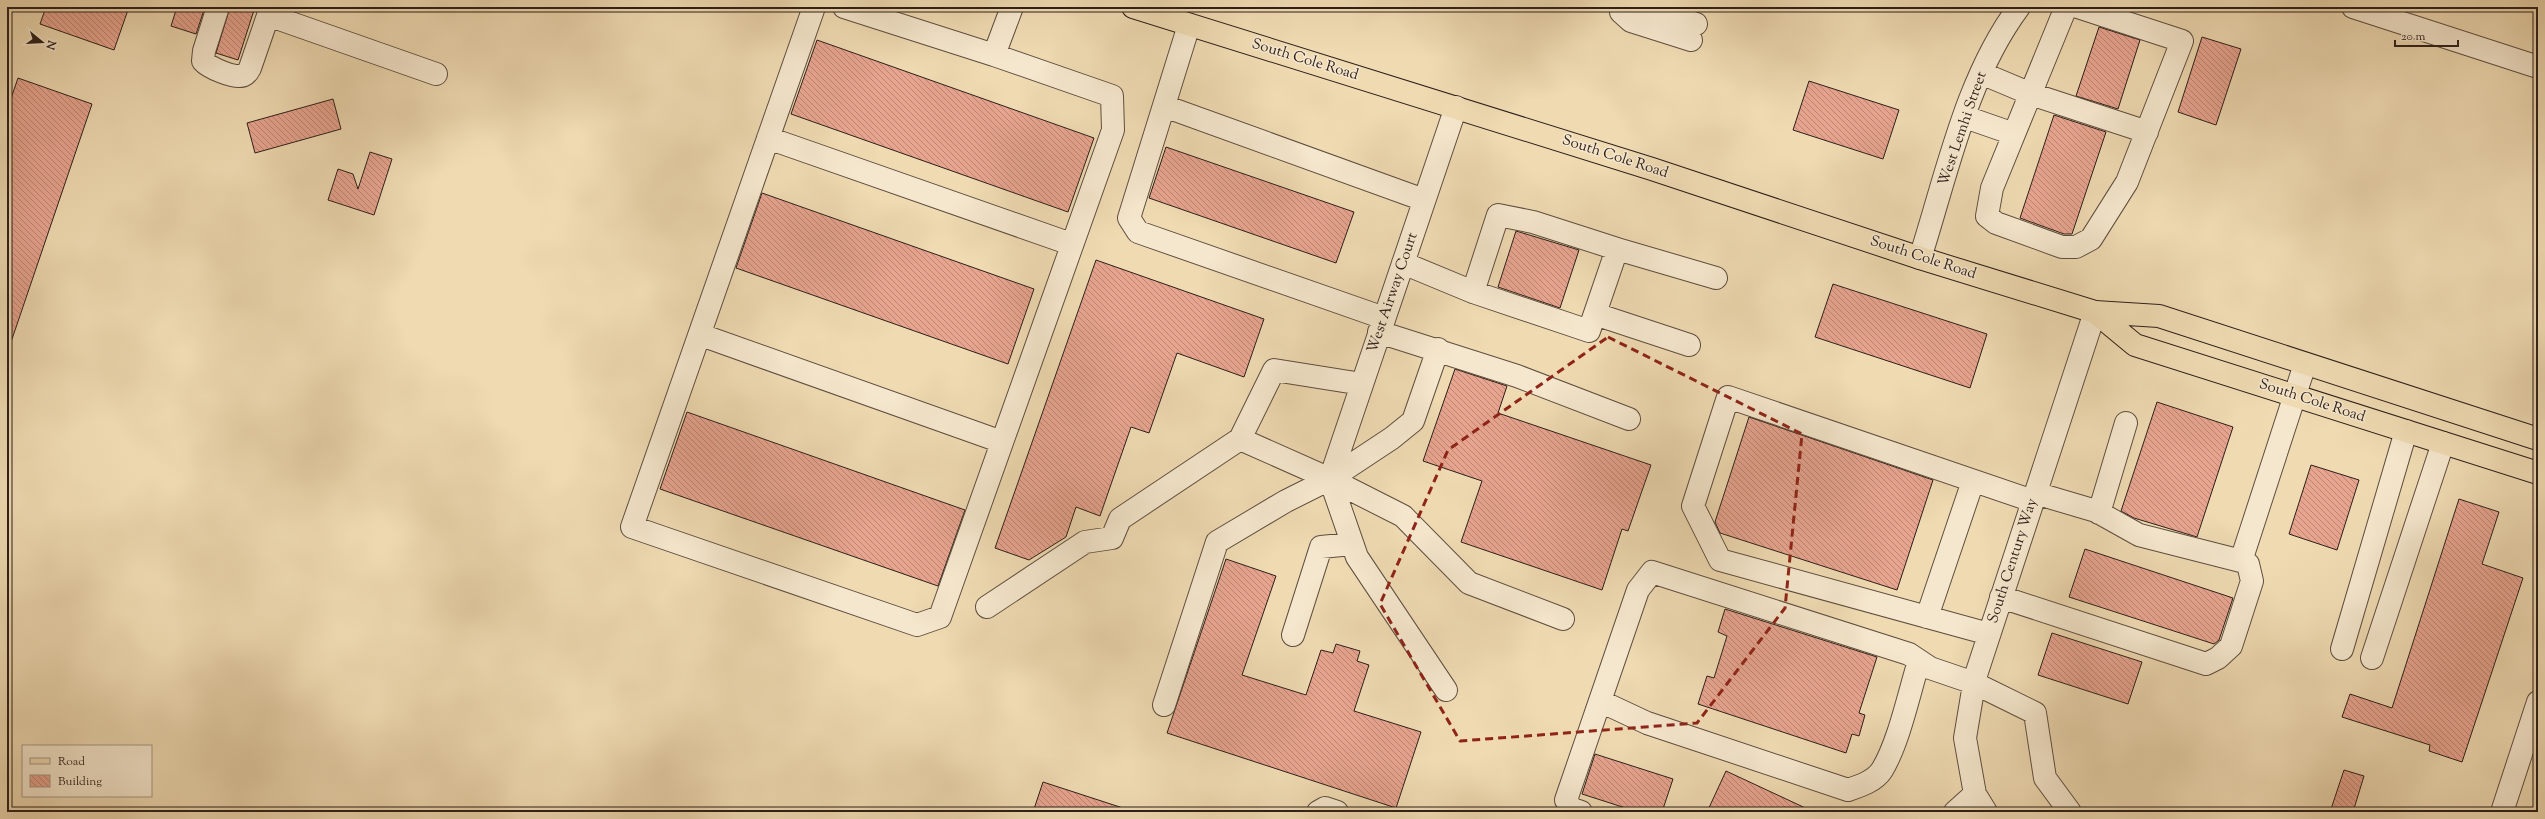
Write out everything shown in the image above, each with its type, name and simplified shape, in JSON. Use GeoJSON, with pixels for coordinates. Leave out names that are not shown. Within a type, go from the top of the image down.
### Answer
{"type":"FeatureCollection","features":[{"type":"Feature","properties":{"kind":"main road","name":"South Cole Road"},"geometry":{"type":"LineString","coordinates":[[1133,7],[1456,106],[1746,198],[1920,258],[2095,312],[2159,316],[2538,439]]}},
{"type":"Feature","properties":{"kind":"main road","name":"South Cole Road"},"geometry":{"type":"LineString","coordinates":[[2095,312],[2136,345],[2538,473]]}},
{"type":"Feature","properties":{"kind":"main road"},"geometry":{"type":"LineString","coordinates":[[2512,465],[2538,461]]}},
{"type":"Feature","properties":{"kind":"street"},"geometry":{"type":"LineString","coordinates":[[218,7],[204,51],[203,61],[209,68],[239,76],[245,75],[250,68],[269,11],[436,74]]}},
{"type":"Feature","properties":{"kind":"street"},"geometry":{"type":"LineString","coordinates":[[814,7],[701,335],[632,527],[917,625],[940,617],[1113,130],[1112,96],[994,55],[844,7]]}},
{"type":"Feature","properties":{"kind":"street"},"geometry":{"type":"LineString","coordinates":[[994,55],[1012,7]]}},
{"type":"Feature","properties":{"kind":"street"},"geometry":{"type":"LineString","coordinates":[[1621,12],[1631,21],[1694,32],[1645,7]]}},
{"type":"Feature","properties":{"kind":"street","name":"West Lemhi Street"},"geometry":{"type":"LineString","coordinates":[[1920,258],[1965,117],[1981,73],[2001,31],[2019,7]]}},
{"type":"Feature","properties":{"kind":"street"},"geometry":{"type":"LineString","coordinates":[[2066,7],[1992,188],[1986,216],[1996,223],[2062,247],[2076,247],[2092,239],[2127,182],[2182,41],[2078,7]]}},
{"type":"Feature","properties":{"kind":"street"},"geometry":{"type":"LineString","coordinates":[[2353,7],[2538,67]]}},
{"type":"Feature","properties":{"kind":"street"},"geometry":{"type":"LineString","coordinates":[[1189,24],[1129,218],[1138,232],[1382,325],[1438,350],[1517,376],[1629,419]]}},
{"type":"Feature","properties":{"kind":"street"},"geometry":{"type":"LineString","coordinates":[[1981,73],[2031,94],[2147,132]]}},
{"type":"Feature","properties":{"kind":"street"},"geometry":{"type":"LineString","coordinates":[[1164,106],[1424,200]]}},
{"type":"Feature","properties":{"kind":"street","name":"West Airway Court"},"geometry":{"type":"LineString","coordinates":[[1330,479],[1456,106]]}},
{"type":"Feature","properties":{"kind":"street"},"geometry":{"type":"LineString","coordinates":[[1965,117],[2014,134]]}},
{"type":"Feature","properties":{"kind":"street"},"geometry":{"type":"LineString","coordinates":[[768,138],[1072,244]]}},
{"type":"Feature","properties":{"kind":"street"},"geometry":{"type":"LineString","coordinates":[[1473,292],[1498,215],[1533,222],[1617,249],[1716,278]]}},
{"type":"Feature","properties":{"kind":"street"},"geometry":{"type":"LineString","coordinates":[[1403,263],[1473,292],[1589,331],[1617,249]]}},
{"type":"Feature","properties":{"kind":"street","name":"South Century Way"},"geometry":{"type":"LineString","coordinates":[[1986,812],[1975,794],[1965,738],[1974,683],[2095,312]]}},
{"type":"Feature","properties":{"kind":"street"},"geometry":{"type":"LineString","coordinates":[[1595,314],[1689,345]]}},
{"type":"Feature","properties":{"kind":"street"},"geometry":{"type":"LineString","coordinates":[[701,335],[1002,442]]}},
{"type":"Feature","properties":{"kind":"street"},"geometry":{"type":"LineString","coordinates":[[1164,705],[1217,542],[1286,501],[1330,479],[1392,438],[1413,421],[1438,350]]}},
{"type":"Feature","properties":{"kind":"street"},"geometry":{"type":"LineString","coordinates":[[2241,561],[2305,364]]}},
{"type":"Feature","properties":{"kind":"street"},"geometry":{"type":"LineString","coordinates":[[987,607],[1085,542],[1112,538],[1120,519],[1240,440],[1274,370],[1362,384]]}},
{"type":"Feature","properties":{"kind":"street"},"geometry":{"type":"LineString","coordinates":[[1989,634],[1720,560],[1693,506],[1728,397],[1973,481],[2099,513],[2139,535],[2241,561],[2248,564],[2252,581],[2238,629],[2231,646],[2218,658],[2206,664],[2001,597]]}},
{"type":"Feature","properties":{"kind":"street"},"geometry":{"type":"LineString","coordinates":[[2099,513],[2126,423]]}},
{"type":"Feature","properties":{"kind":"street"},"geometry":{"type":"LineString","coordinates":[[2342,649],[2406,431]]}},
{"type":"Feature","properties":{"kind":"street"},"geometry":{"type":"LineString","coordinates":[[1240,440],[1330,479],[1402,516],[1469,583],[1563,619]]}},
{"type":"Feature","properties":{"kind":"street"},"geometry":{"type":"LineString","coordinates":[[2372,658],[2443,443]]}},
{"type":"Feature","properties":{"kind":"street"},"geometry":{"type":"LineString","coordinates":[[1330,479],[1356,557],[1446,690]]}},
{"type":"Feature","properties":{"kind":"street"},"geometry":{"type":"LineString","coordinates":[[1927,617],[1973,481]]}},
{"type":"Feature","properties":{"kind":"street"},"geometry":{"type":"LineString","coordinates":[[1293,635],[1321,547],[1352,544]]}},
{"type":"Feature","properties":{"kind":"street"},"geometry":{"type":"LineString","coordinates":[[1581,812],[1572,809],[1566,800],[1638,590],[1652,572],[1908,654],[1930,668],[1974,683],[2035,713],[2045,778],[2070,812]]}},
{"type":"Feature","properties":{"kind":"street"},"geometry":{"type":"LineString","coordinates":[[1600,701],[1647,723],[1848,790],[1864,785],[1881,771],[1892,744],[1919,661]]}},
{"type":"Feature","properties":{"kind":"street"},"geometry":{"type":"LineString","coordinates":[[2502,812],[2538,702]]}},
{"type":"Feature","properties":{"kind":"street"},"geometry":{"type":"LineString","coordinates":[[1955,812],[1975,794]]}},
{"type":"Feature","properties":{"kind":"street"},"geometry":{"type":"LineString","coordinates":[[1318,812],[1325,808],[1337,812]]}},
{"type":"Feature","properties":{"kind":"highlighted area"},"geometry":{"type":"Polygon","coordinates":[[[1608,337],[1802,434],[1785,608],[1697,723],[1460,741],[1380,604],[1448,450],[1608,337]]]}},
{"type":"Feature","properties":{"kind":"building"},"geometry":{"type":"Polygon","coordinates":[[[46,7],[129,7],[114,50],[40,24],[46,7]]]}},
{"type":"Feature","properties":{"kind":"building"},"geometry":{"type":"Polygon","coordinates":[[[177,7],[205,7],[196,34],[171,26],[177,7]]]}},
{"type":"Feature","properties":{"kind":"building"},"geometry":{"type":"Polygon","coordinates":[[[230,7],[255,7],[238,60],[216,53],[230,7]]]}},
{"type":"Feature","properties":{"kind":"building"},"geometry":{"type":"Polygon","coordinates":[[[2099,27],[2140,40],[2118,109],[2076,96],[2099,27]]]}},
{"type":"Feature","properties":{"kind":"building"},"geometry":{"type":"Polygon","coordinates":[[[2202,37],[2241,49],[2216,125],[2178,112],[2202,37]]]}},
{"type":"Feature","properties":{"kind":"building"},"geometry":{"type":"Polygon","coordinates":[[[817,40],[1094,138],[1068,212],[791,114],[817,40]]]}},
{"type":"Feature","properties":{"kind":"building"},"geometry":{"type":"Polygon","coordinates":[[[18,78],[92,104],[10,345],[7,344],[7,110],[18,78]]]}},
{"type":"Feature","properties":{"kind":"building"},"geometry":{"type":"Polygon","coordinates":[[[1809,81],[1899,110],[1883,159],[1793,130],[1809,81]]]}},
{"type":"Feature","properties":{"kind":"building"},"geometry":{"type":"Polygon","coordinates":[[[333,99],[341,129],[255,153],[247,123],[333,99]]]}},
{"type":"Feature","properties":{"kind":"building"},"geometry":{"type":"Polygon","coordinates":[[[2054,115],[2106,132],[2072,234],[2064,234],[2020,218],[2054,115]]]}},
{"type":"Feature","properties":{"kind":"building"},"geometry":{"type":"Polygon","coordinates":[[[1166,147],[1354,212],[1336,263],[1149,198],[1166,147]]]}},
{"type":"Feature","properties":{"kind":"building"},"geometry":{"type":"Polygon","coordinates":[[[370,152],[392,159],[374,215],[328,200],[338,169],[353,174],[358,189],[370,152]]]}},
{"type":"Feature","properties":{"kind":"building"},"geometry":{"type":"Polygon","coordinates":[[[762,193],[1034,289],[1008,364],[736,268],[762,193]]]}},
{"type":"Feature","properties":{"kind":"building"},"geometry":{"type":"Polygon","coordinates":[[[1516,231],[1579,250],[1560,308],[1498,287],[1516,231]]]}},
{"type":"Feature","properties":{"kind":"building"},"geometry":{"type":"Polygon","coordinates":[[[1096,260],[1264,319],[1244,377],[1177,353],[1149,433],[1131,427],[1100,516],[1076,507],[1066,537],[1029,560],[995,548],[1096,260]]]}},
{"type":"Feature","properties":{"kind":"building"},"geometry":{"type":"Polygon","coordinates":[[[1833,284],[1987,334],[1970,388],[1815,337],[1833,284]]]}},
{"type":"Feature","properties":{"kind":"building"},"geometry":{"type":"Polygon","coordinates":[[[1455,369],[1507,386],[1498,413],[1651,465],[1628,531],[1622,529],[1602,590],[1461,542],[1482,481],[1423,461],[1455,369]]]}},
{"type":"Feature","properties":{"kind":"building"},"geometry":{"type":"Polygon","coordinates":[[[2157,402],[2233,427],[2197,537],[2134,518],[2121,511],[2157,402]]]}},
{"type":"Feature","properties":{"kind":"building"},"geometry":{"type":"Polygon","coordinates":[[[687,412],[965,510],[938,586],[660,489],[687,412]]]}},
{"type":"Feature","properties":{"kind":"building"},"geometry":{"type":"Polygon","coordinates":[[[1749,417],[1933,480],[1897,590],[1720,533],[1715,522],[1749,417]]]}},
{"type":"Feature","properties":{"kind":"building"},"geometry":{"type":"Polygon","coordinates":[[[2311,465],[2359,480],[2337,550],[2289,534],[2311,465]]]}},
{"type":"Feature","properties":{"kind":"building"},"geometry":{"type":"Polygon","coordinates":[[[2459,499],[2499,512],[2482,564],[2523,578],[2462,762],[2429,751],[2430,745],[2342,717],[2350,694],[2392,708],[2459,499]]]}},
{"type":"Feature","properties":{"kind":"building"},"geometry":{"type":"Polygon","coordinates":[[[2085,549],[2233,598],[2219,640],[2214,644],[2069,597],[2085,549]]]}},
{"type":"Feature","properties":{"kind":"building"},"geometry":{"type":"Polygon","coordinates":[[[1226,559],[1276,576],[1242,675],[1306,695],[1321,650],[1333,653],[1336,644],[1360,651],[1357,661],[1369,665],[1354,711],[1421,732],[1396,808],[1167,733],[1226,559]]]}},
{"type":"Feature","properties":{"kind":"building"},"geometry":{"type":"Polygon","coordinates":[[[1725,609],[1877,657],[1859,713],[1865,715],[1859,736],[1852,734],[1846,753],[1698,704],[1707,676],[1714,678],[1727,636],[1718,632],[1725,609]]]}},
{"type":"Feature","properties":{"kind":"building"},"geometry":{"type":"Polygon","coordinates":[[[2052,633],[2142,662],[2128,704],[2038,675],[2052,633]]]}},
{"type":"Feature","properties":{"kind":"building"},"geometry":{"type":"Polygon","coordinates":[[[1595,754],[1673,779],[1662,812],[1638,812],[1582,794],[1595,754]]]}},
{"type":"Feature","properties":{"kind":"building"},"geometry":{"type":"Polygon","coordinates":[[[2344,770],[2364,776],[2353,812],[2330,812],[2344,770]]]}},
{"type":"Feature","properties":{"kind":"building"},"geometry":{"type":"Polygon","coordinates":[[[1726,771],[1814,812],[1707,812],[1726,771]]]}},
{"type":"Feature","properties":{"kind":"building"},"geometry":{"type":"Polygon","coordinates":[[[1043,782],[1126,809],[1125,812],[1033,812],[1043,782]]]}}]}
